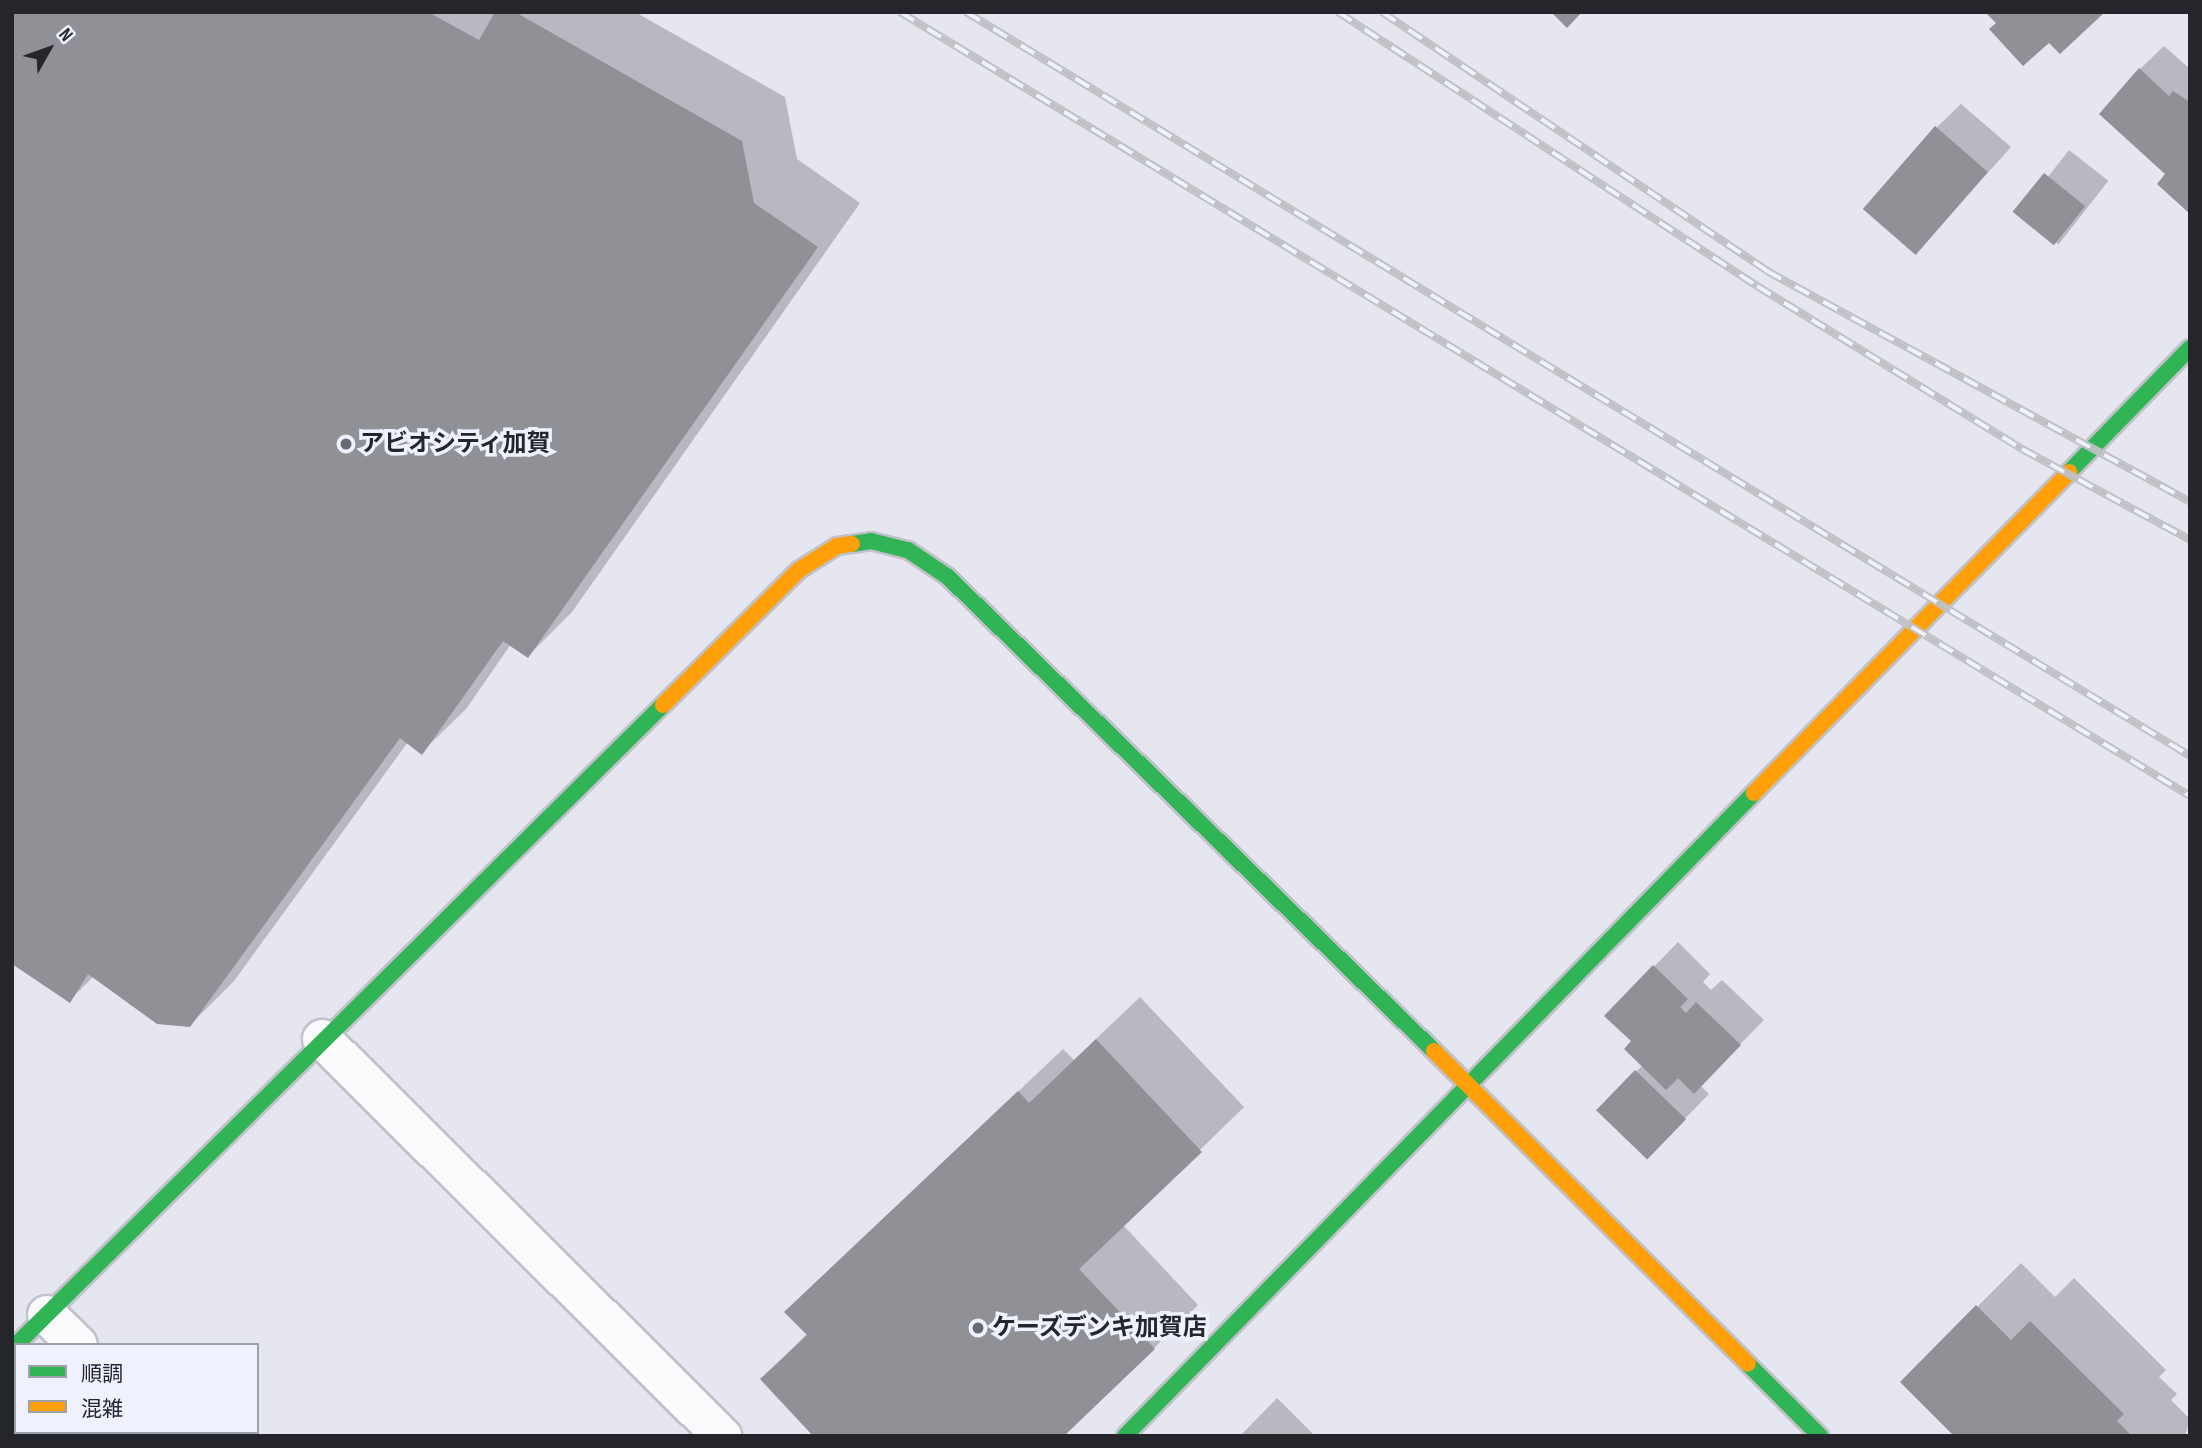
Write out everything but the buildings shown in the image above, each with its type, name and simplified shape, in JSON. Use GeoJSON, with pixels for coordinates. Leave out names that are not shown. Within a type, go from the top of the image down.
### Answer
{"type":"FeatureCollection","features":[{"type":"Feature","properties":{"kind":"street"},"geometry":{"type":"LineString","coordinates":[[1125,1436],[1467,1083],[2190,348]]}},
{"type":"Feature","properties":{"kind":"street"},"geometry":{"type":"LineString","coordinates":[[18,1343],[799,570],[837,546],[871,541],[908,550],[948,577],[1467,1083],[1819,1436]]}},
{"type":"Feature","properties":{"kind":"street"},"geometry":{"type":"LineString","coordinates":[[322,1040],[722,1436]]}},
{"type":"Feature","properties":{"kind":"street"},"geometry":{"type":"LineString","coordinates":[[47,1315],[76,1343]]}},
{"type":"Feature","properties":{"kind":"railway"},"geometry":{"type":"LineString","coordinates":[[900,12],[2190,796]]}},
{"type":"Feature","properties":{"kind":"railway"},"geometry":{"type":"LineString","coordinates":[[966,12],[2190,756]]}},
{"type":"Feature","properties":{"kind":"railway"},"geometry":{"type":"LineString","coordinates":[[1338,12],[1757,286],[2022,449],[2190,540]]}},
{"type":"Feature","properties":{"kind":"railway"},"geometry":{"type":"LineString","coordinates":[[1382,12],[1767,271],[2190,502]]}},
{"type":"Feature","properties":{"kind":"traffic: fast"},"geometry":{"type":"LineString","coordinates":[[2069,472],[2190,348]]}},
{"type":"Feature","properties":{"kind":"traffic: fast"},"geometry":{"type":"LineString","coordinates":[[852,544],[871,541],[908,550],[948,577],[1434,1051]]}},
{"type":"Feature","properties":{"kind":"traffic: fast"},"geometry":{"type":"LineString","coordinates":[[18,1343],[663,705]]}},
{"type":"Feature","properties":{"kind":"traffic: fast"},"geometry":{"type":"LineString","coordinates":[[1125,1436],[1754,793]]}},
{"type":"Feature","properties":{"kind":"traffic: fast"},"geometry":{"type":"LineString","coordinates":[[1748,1364],[1820,1436]]}},
{"type":"Feature","properties":{"kind":"traffic: slow"},"geometry":{"type":"LineString","coordinates":[[1754,793],[2069,472]]}},
{"type":"Feature","properties":{"kind":"traffic: slow"},"geometry":{"type":"LineString","coordinates":[[663,705],[799,570],[837,546],[852,544]]}},
{"type":"Feature","properties":{"kind":"traffic: slow"},"geometry":{"type":"LineString","coordinates":[[1434,1051],[1748,1364]]}},
{"type":"Feature","properties":{"kind":"place","name":"アビオシティ加賀"},"geometry":{"type":"Point","coordinates":[346,444]}},
{"type":"Feature","properties":{"kind":"place","name":"ケーズデンキ加賀店"},"geometry":{"type":"Point","coordinates":[978,1328]}}]}
